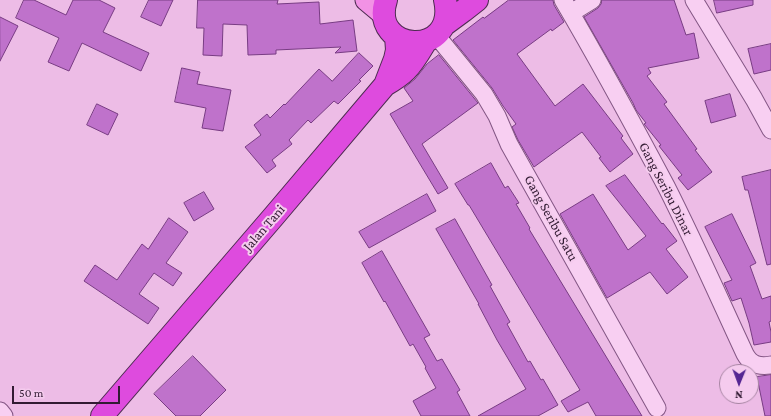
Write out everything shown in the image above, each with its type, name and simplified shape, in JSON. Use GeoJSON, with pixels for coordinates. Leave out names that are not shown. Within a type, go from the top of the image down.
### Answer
{"type":"FeatureCollection","features":[{"type":"Feature","properties":{"kind":"highway"},"geometry":{"type":"LineString","coordinates":[[435,34],[446,17],[447,8],[445,0]]}},
{"type":"Feature","properties":{"kind":"highway"},"geometry":{"type":"LineString","coordinates":[[384,7],[386,23],[390,30],[403,40],[418,42],[435,34],[477,0]]}},
{"type":"Feature","properties":{"kind":"highway","name":"Jalan Tani"},"geometry":{"type":"LineString","coordinates":[[102,416],[385,85],[406,70],[435,34]]}},
{"type":"Feature","properties":{"kind":"highway"},"geometry":{"type":"LineString","coordinates":[[385,85],[395,59],[397,50],[396,36]]}},
{"type":"Feature","properties":{"kind":"main road"},"geometry":{"type":"LineString","coordinates":[[366,0],[384,7]]}},
{"type":"Feature","properties":{"kind":"street"},"geometry":{"type":"LineString","coordinates":[[567,7],[592,0]]}},
{"type":"Feature","properties":{"kind":"street"},"geometry":{"type":"LineString","coordinates":[[694,0],[750,92],[771,130]]}},
{"type":"Feature","properties":{"kind":"street","name":"Gang Seribu Dinar"},"geometry":{"type":"LineString","coordinates":[[567,7],[666,187],[745,354],[752,364],[759,366],[771,365]]}},
{"type":"Feature","properties":{"kind":"street","name":"Gang Seribu Satu"},"geometry":{"type":"LineString","coordinates":[[435,34],[484,94],[494,110],[509,144],[657,408]]}},
{"type":"Feature","properties":{"kind":"street"},"geometry":{"type":"LineString","coordinates":[[0,411],[4,416]]}},
{"type":"Feature","properties":{"kind":"building"},"geometry":{"type":"Polygon","coordinates":[[[24,0],[34,0],[66,15],[73,0],[99,0],[115,8],[103,32],[149,53],[141,71],[82,43],[69,71],[48,62],[59,38],[16,18],[24,0]]]}},
{"type":"Feature","properties":{"kind":"building"},"geometry":{"type":"Polygon","coordinates":[[[149,0],[173,0],[161,26],[141,17],[149,0]]]}},
{"type":"Feature","properties":{"kind":"building"},"geometry":{"type":"Polygon","coordinates":[[[198,0],[278,0],[277,4],[319,2],[320,24],[353,20],[357,51],[335,53],[341,47],[276,50],[276,54],[248,55],[247,25],[223,24],[222,56],[203,55],[204,28],[197,28],[198,0]]]}},
{"type":"Feature","properties":{"kind":"building"},"geometry":{"type":"Polygon","coordinates":[[[509,0],[553,0],[554,5],[564,22],[552,31],[551,29],[517,54],[555,106],[583,84],[623,136],[621,138],[633,154],[610,172],[599,158],[601,157],[582,132],[534,167],[512,127],[516,124],[492,88],[453,40],[483,17],[484,18],[509,0]]]}},
{"type":"Feature","properties":{"kind":"building"},"geometry":{"type":"Polygon","coordinates":[[[602,0],[674,0],[686,35],[694,33],[699,58],[648,68],[651,73],[647,76],[667,102],[664,104],[697,149],[695,150],[712,172],[688,190],[678,178],[682,175],[644,124],[646,123],[636,110],[584,17],[598,8],[602,0]]]}},
{"type":"Feature","properties":{"kind":"building"},"geometry":{"type":"Polygon","coordinates":[[[714,0],[753,0],[753,5],[717,13],[714,0]]]}},
{"type":"Feature","properties":{"kind":"building"},"geometry":{"type":"Polygon","coordinates":[[[0,17],[18,26],[0,61],[0,17]]]}},
{"type":"Feature","properties":{"kind":"building"},"geometry":{"type":"Polygon","coordinates":[[[771,44],[771,70],[754,74],[748,49],[771,44]]]}},
{"type":"Feature","properties":{"kind":"building"},"geometry":{"type":"Polygon","coordinates":[[[359,53],[373,66],[359,80],[361,81],[338,104],[334,101],[311,123],[308,120],[289,140],[292,144],[272,160],[276,166],[267,173],[245,147],[261,135],[254,125],[267,114],[270,118],[284,104],[285,105],[319,69],[332,81],[359,53]]]}},
{"type":"Feature","properties":{"kind":"building"},"geometry":{"type":"Polygon","coordinates":[[[439,55],[478,103],[422,144],[448,188],[438,194],[390,114],[413,101],[404,88],[415,79],[427,64],[439,55]]]}},
{"type":"Feature","properties":{"kind":"building"},"geometry":{"type":"Polygon","coordinates":[[[182,68],[200,72],[197,84],[231,90],[223,131],[202,128],[206,108],[175,102],[182,68]]]}},
{"type":"Feature","properties":{"kind":"building"},"geometry":{"type":"Polygon","coordinates":[[[730,94],[736,116],[711,123],[705,101],[730,94]]]}},
{"type":"Feature","properties":{"kind":"building"},"geometry":{"type":"Polygon","coordinates":[[[97,104],[118,114],[108,135],[87,125],[97,104]]]}},
{"type":"Feature","properties":{"kind":"building"},"geometry":{"type":"Polygon","coordinates":[[[491,163],[505,188],[508,186],[519,203],[516,204],[530,228],[529,229],[642,416],[596,416],[588,402],[568,412],[561,401],[580,390],[455,184],[491,163]]]}},
{"type":"Feature","properties":{"kind":"building"},"geometry":{"type":"Polygon","coordinates":[[[771,170],[771,264],[767,265],[748,190],[745,190],[742,177],[771,170]]]}},
{"type":"Feature","properties":{"kind":"building"},"geometry":{"type":"Polygon","coordinates":[[[625,175],[662,224],[663,223],[677,241],[666,249],[688,277],[667,294],[650,272],[607,298],[560,214],[593,194],[628,250],[646,236],[606,186],[625,175]]]}},
{"type":"Feature","properties":{"kind":"building"},"geometry":{"type":"Polygon","coordinates":[[[204,192],[214,209],[194,221],[184,203],[204,192]]]}},
{"type":"Feature","properties":{"kind":"building"},"geometry":{"type":"Polygon","coordinates":[[[427,194],[436,211],[369,248],[359,232],[427,194]]]}},
{"type":"Feature","properties":{"kind":"building"},"geometry":{"type":"Polygon","coordinates":[[[732,214],[756,263],[750,266],[762,299],[771,296],[771,321],[769,322],[771,342],[754,345],[741,298],[732,301],[724,283],[732,280],[705,227],[732,214]]]}},
{"type":"Feature","properties":{"kind":"building"},"geometry":{"type":"Polygon","coordinates":[[[169,218],[188,232],[166,263],[182,273],[173,286],[154,273],[139,294],[159,308],[148,324],[84,281],[95,265],[117,280],[142,244],[148,249],[169,218]]]}},
{"type":"Feature","properties":{"kind":"building"},"geometry":{"type":"Polygon","coordinates":[[[455,219],[492,285],[490,286],[510,322],[507,324],[528,362],[530,361],[541,380],[543,379],[558,405],[538,416],[478,416],[526,389],[497,340],[479,304],[436,229],[455,219]]]}},
{"type":"Feature","properties":{"kind":"building"},"geometry":{"type":"Polygon","coordinates":[[[382,251],[430,335],[424,338],[437,361],[442,359],[460,390],[457,392],[470,416],[421,416],[413,401],[436,388],[413,344],[410,346],[362,263],[382,251]]]}},
{"type":"Feature","properties":{"kind":"building"},"geometry":{"type":"Polygon","coordinates":[[[193,356],[226,390],[200,416],[176,416],[154,394],[193,356]]]}},
{"type":"Feature","properties":{"kind":"building"},"geometry":{"type":"Polygon","coordinates":[[[771,375],[771,416],[765,416],[759,387],[759,377],[771,375]]]}}]}
